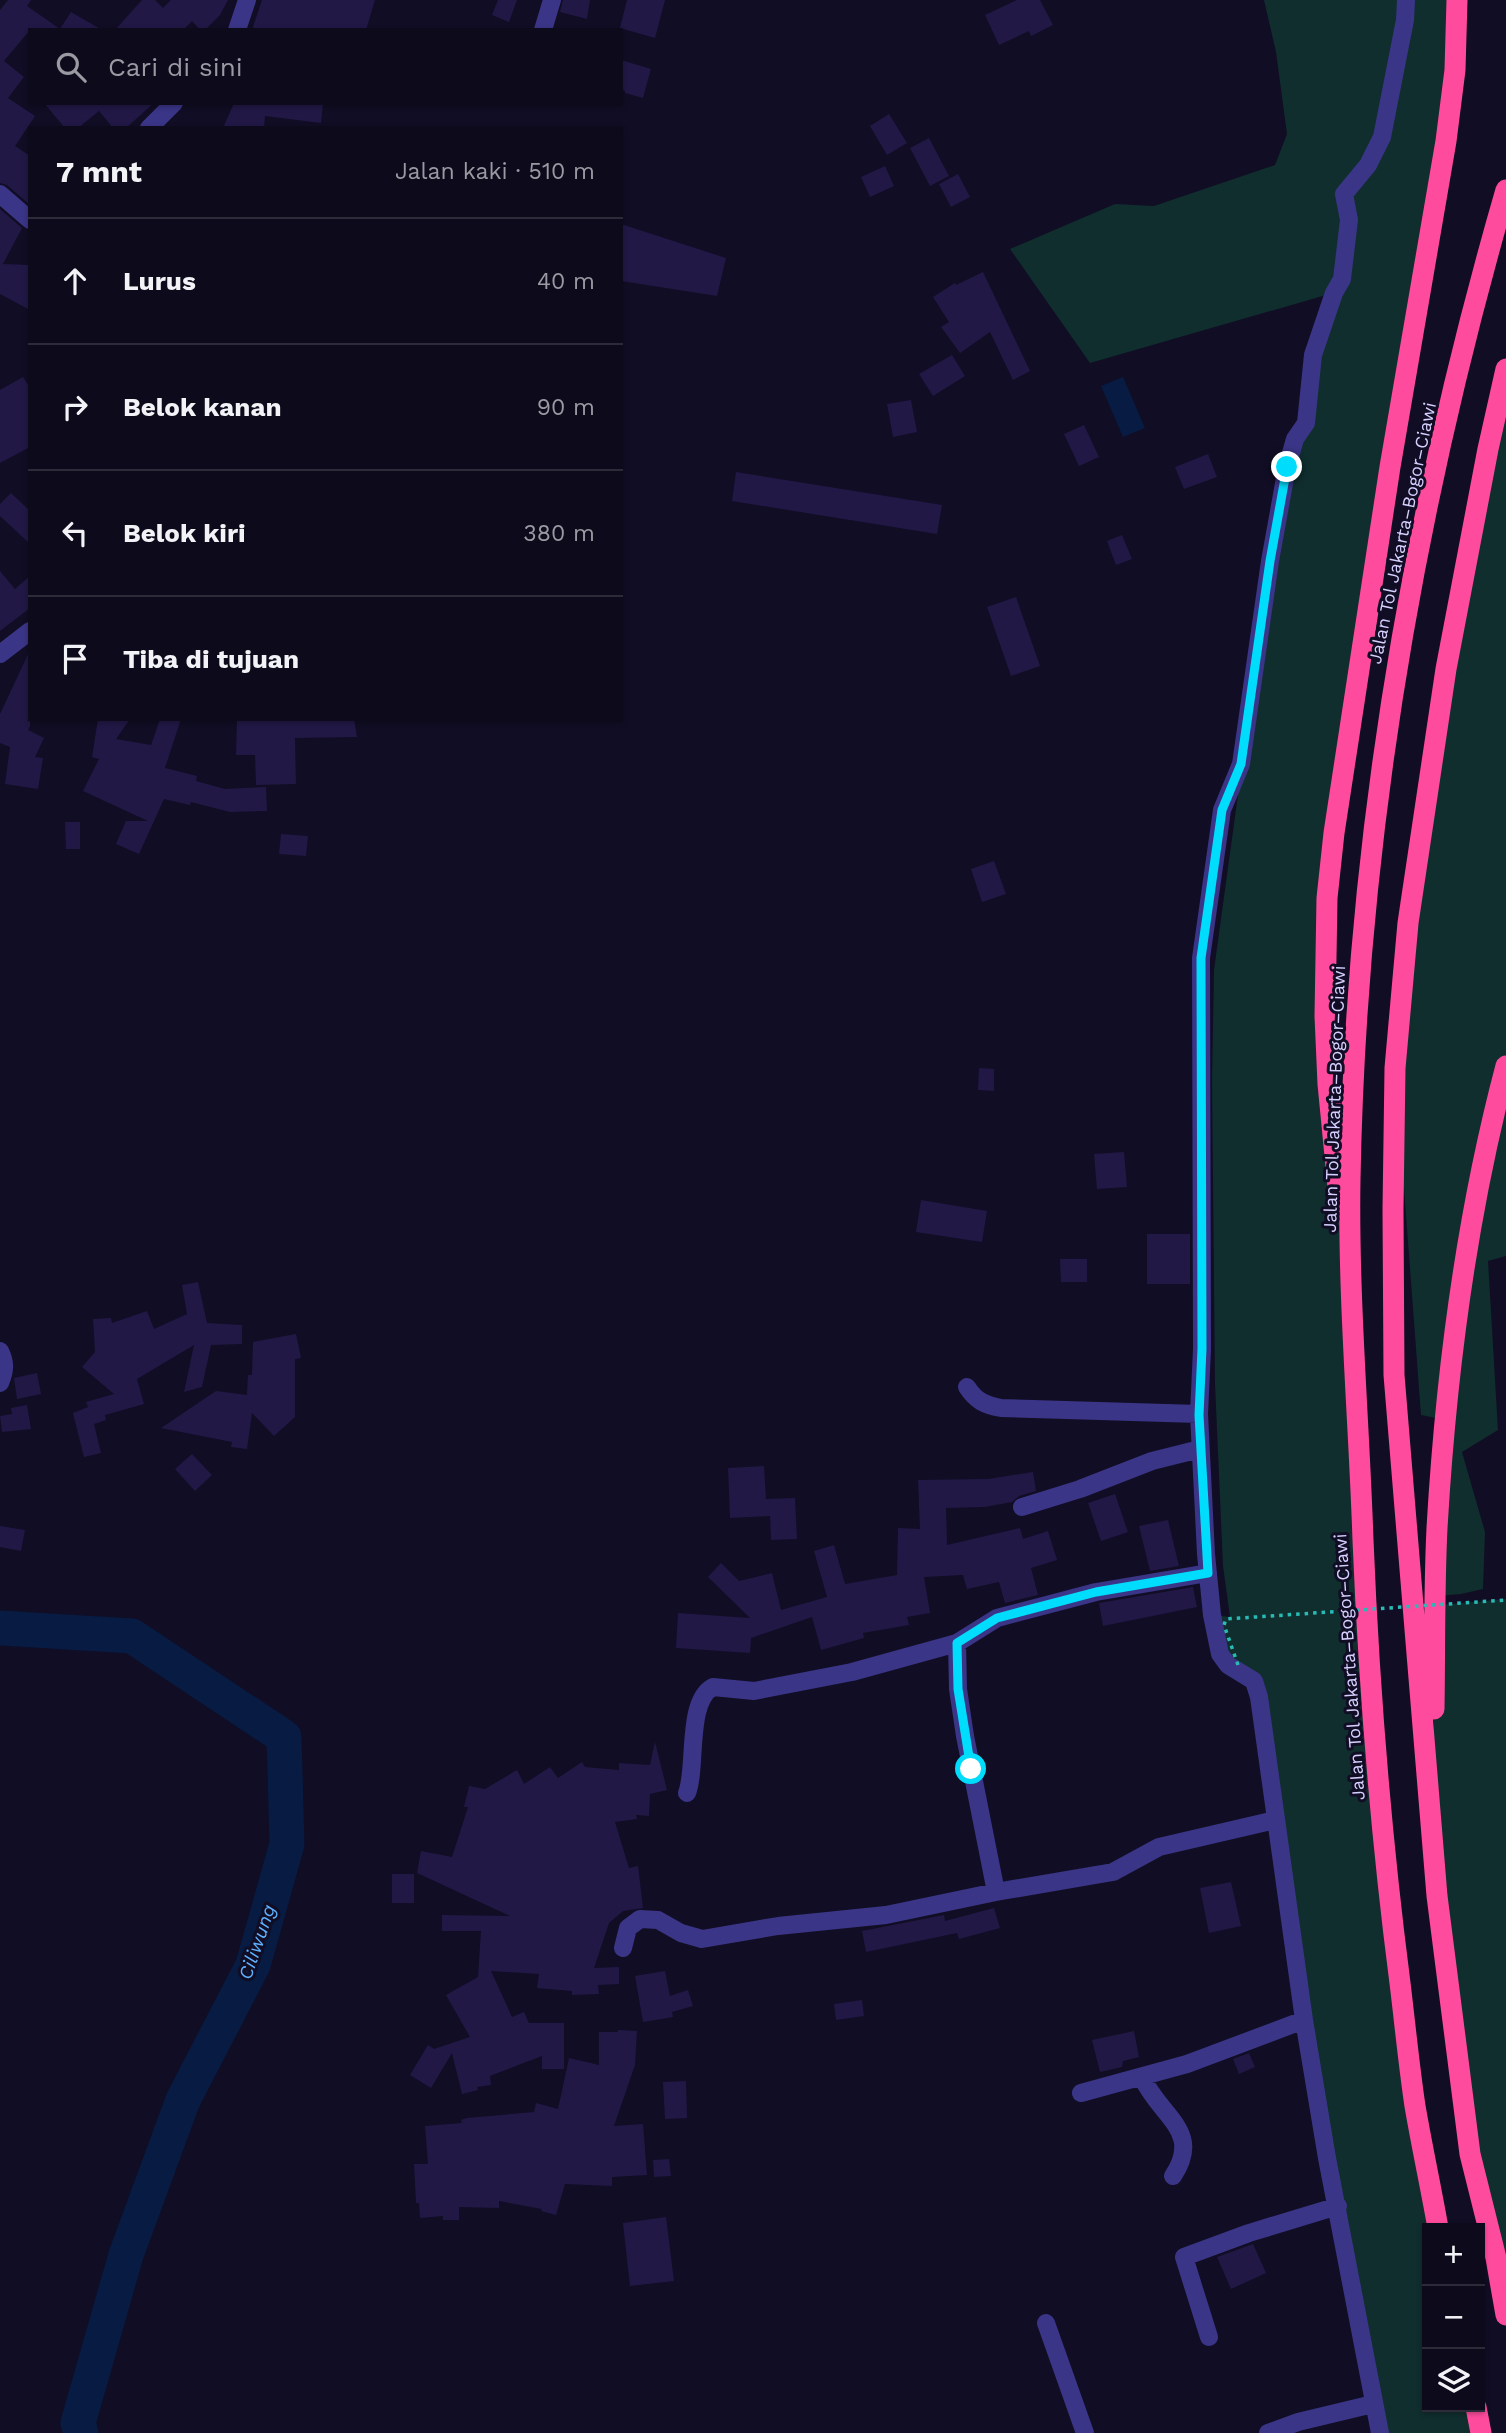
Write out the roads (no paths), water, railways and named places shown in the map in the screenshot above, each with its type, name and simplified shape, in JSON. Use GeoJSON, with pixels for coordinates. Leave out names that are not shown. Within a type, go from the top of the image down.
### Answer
{"type":"FeatureCollection","features":[{"type":"Feature","properties":{"kind":"highway"},"geometry":{"type":"LineString","coordinates":[[1351,1304],[1328,1084],[1325,1016],[1327,898],[1334,833],[1390,467],[1444,155],[1455,70],[1457,0]]}},
{"type":"Feature","properties":{"kind":"highway","name":"Jalan Tol Jakarta–Bogor–Ciawi"},"geometry":{"type":"LineString","coordinates":[[1437,2223],[1415,2109],[1385,1866],[1365,1609],[1351,1304],[1352,1119],[1363,942],[1374,826],[1402,633],[1430,497],[1482,274],[1506,190]]}},
{"type":"Feature","properties":{"kind":"highway"},"geometry":{"type":"LineString","coordinates":[[1506,369],[1488,449],[1430,762],[1408,923],[1395,1068],[1392,1209],[1394,1375],[1437,1896],[1471,2154],[1496,2258],[1506,2315]]}},
{"type":"Feature","properties":{"kind":"highway"},"geometry":{"type":"LineString","coordinates":[[1437,1896],[1433,1744],[1437,1530],[1441,1478],[1456,1314],[1477,1191],[1506,1066]]}},
{"type":"Feature","properties":{"kind":"highway"},"geometry":{"type":"LineString","coordinates":[[1477,2412],[1481,2433]]}},
{"type":"Feature","properties":{"kind":"street"},"geometry":{"type":"LineString","coordinates":[[238,28],[247,0]]}},
{"type":"Feature","properties":{"kind":"street"},"geometry":{"type":"LineString","coordinates":[[544,28],[552,0]]}},
{"type":"Feature","properties":{"kind":"street"},"geometry":{"type":"LineString","coordinates":[[1380,2433],[1304,2020],[1256,1686],[1251,1678],[1228,1665],[1220,1654],[1212,1615],[1199,1415],[1202,1356],[1200,981],[1206,908],[1222,810],[1241,764],[1270,561],[1287,467],[1295,439],[1306,424],[1313,355],[1334,293],[1342,279],[1349,220],[1344,194],[1368,166],[1382,137],[1405,20],[1406,0]]}},
{"type":"Feature","properties":{"kind":"street"},"geometry":{"type":"LineString","coordinates":[[151,126],[172,105]]}},
{"type":"Feature","properties":{"kind":"street"},"geometry":{"type":"LineString","coordinates":[[0,194],[28,218]]}},
{"type":"Feature","properties":{"kind":"street"},"geometry":{"type":"LineString","coordinates":[[0,654],[28,633]]}},
{"type":"Feature","properties":{"kind":"street"},"geometry":{"type":"LineString","coordinates":[[0,1351],[4,1358],[5,1371],[0,1383]]}},
{"type":"Feature","properties":{"kind":"street"},"geometry":{"type":"LineString","coordinates":[[967,1387],[980,1402],[1002,1408],[1199,1415]]}},
{"type":"Feature","properties":{"kind":"street"},"geometry":{"type":"LineString","coordinates":[[1022,1507],[1080,1489],[1152,1461],[1200,1448]]}},
{"type":"Feature","properties":{"kind":"street"},"geometry":{"type":"LineString","coordinates":[[687,1793],[691,1780],[692,1742],[699,1708],[709,1689],[721,1687],[754,1691],[875,1666],[957,1643],[997,1618],[1096,1592],[1208,1573]]}},
{"type":"Feature","properties":{"kind":"street"},"geometry":{"type":"LineString","coordinates":[[957,1643],[962,1717],[996,1892]]}},
{"type":"Feature","properties":{"kind":"street"},"geometry":{"type":"LineString","coordinates":[[623,1948],[628,1928],[640,1919],[658,1920],[692,1937],[713,1938],[778,1926],[886,1915],[996,1892],[1113,1872],[1159,1847],[1275,1820]]}},
{"type":"Feature","properties":{"kind":"street"},"geometry":{"type":"LineString","coordinates":[[1081,2093],[1210,2056],[1304,2020]]}},
{"type":"Feature","properties":{"kind":"street"},"geometry":{"type":"LineString","coordinates":[[1142,2077],[1150,2094],[1182,2136],[1184,2157],[1173,2176]]}},
{"type":"Feature","properties":{"kind":"street"},"geometry":{"type":"LineString","coordinates":[[1209,2337],[1184,2258],[1249,2233],[1338,2206]]}},
{"type":"Feature","properties":{"kind":"street"},"geometry":{"type":"LineString","coordinates":[[1046,2323],[1085,2433]]}},
{"type":"Feature","properties":{"kind":"street"},"geometry":{"type":"LineString","coordinates":[[1268,2433],[1298,2422],[1373,2403]]}},
{"type":"Feature","properties":{"kind":"water"},"geometry":{"type":"Polygon","coordinates":[[[1123,377],[1145,428],[1123,437],[1101,386],[1123,377]]]}},
{"type":"Feature","properties":{"kind":"waterway","name":"Ciliwung"},"geometry":{"type":"LineString","coordinates":[[0,1628],[132,1636],[284,1737],[287,1844],[253,1965],[183,2100],[126,2255],[78,2423],[81,2433]]}}]}
